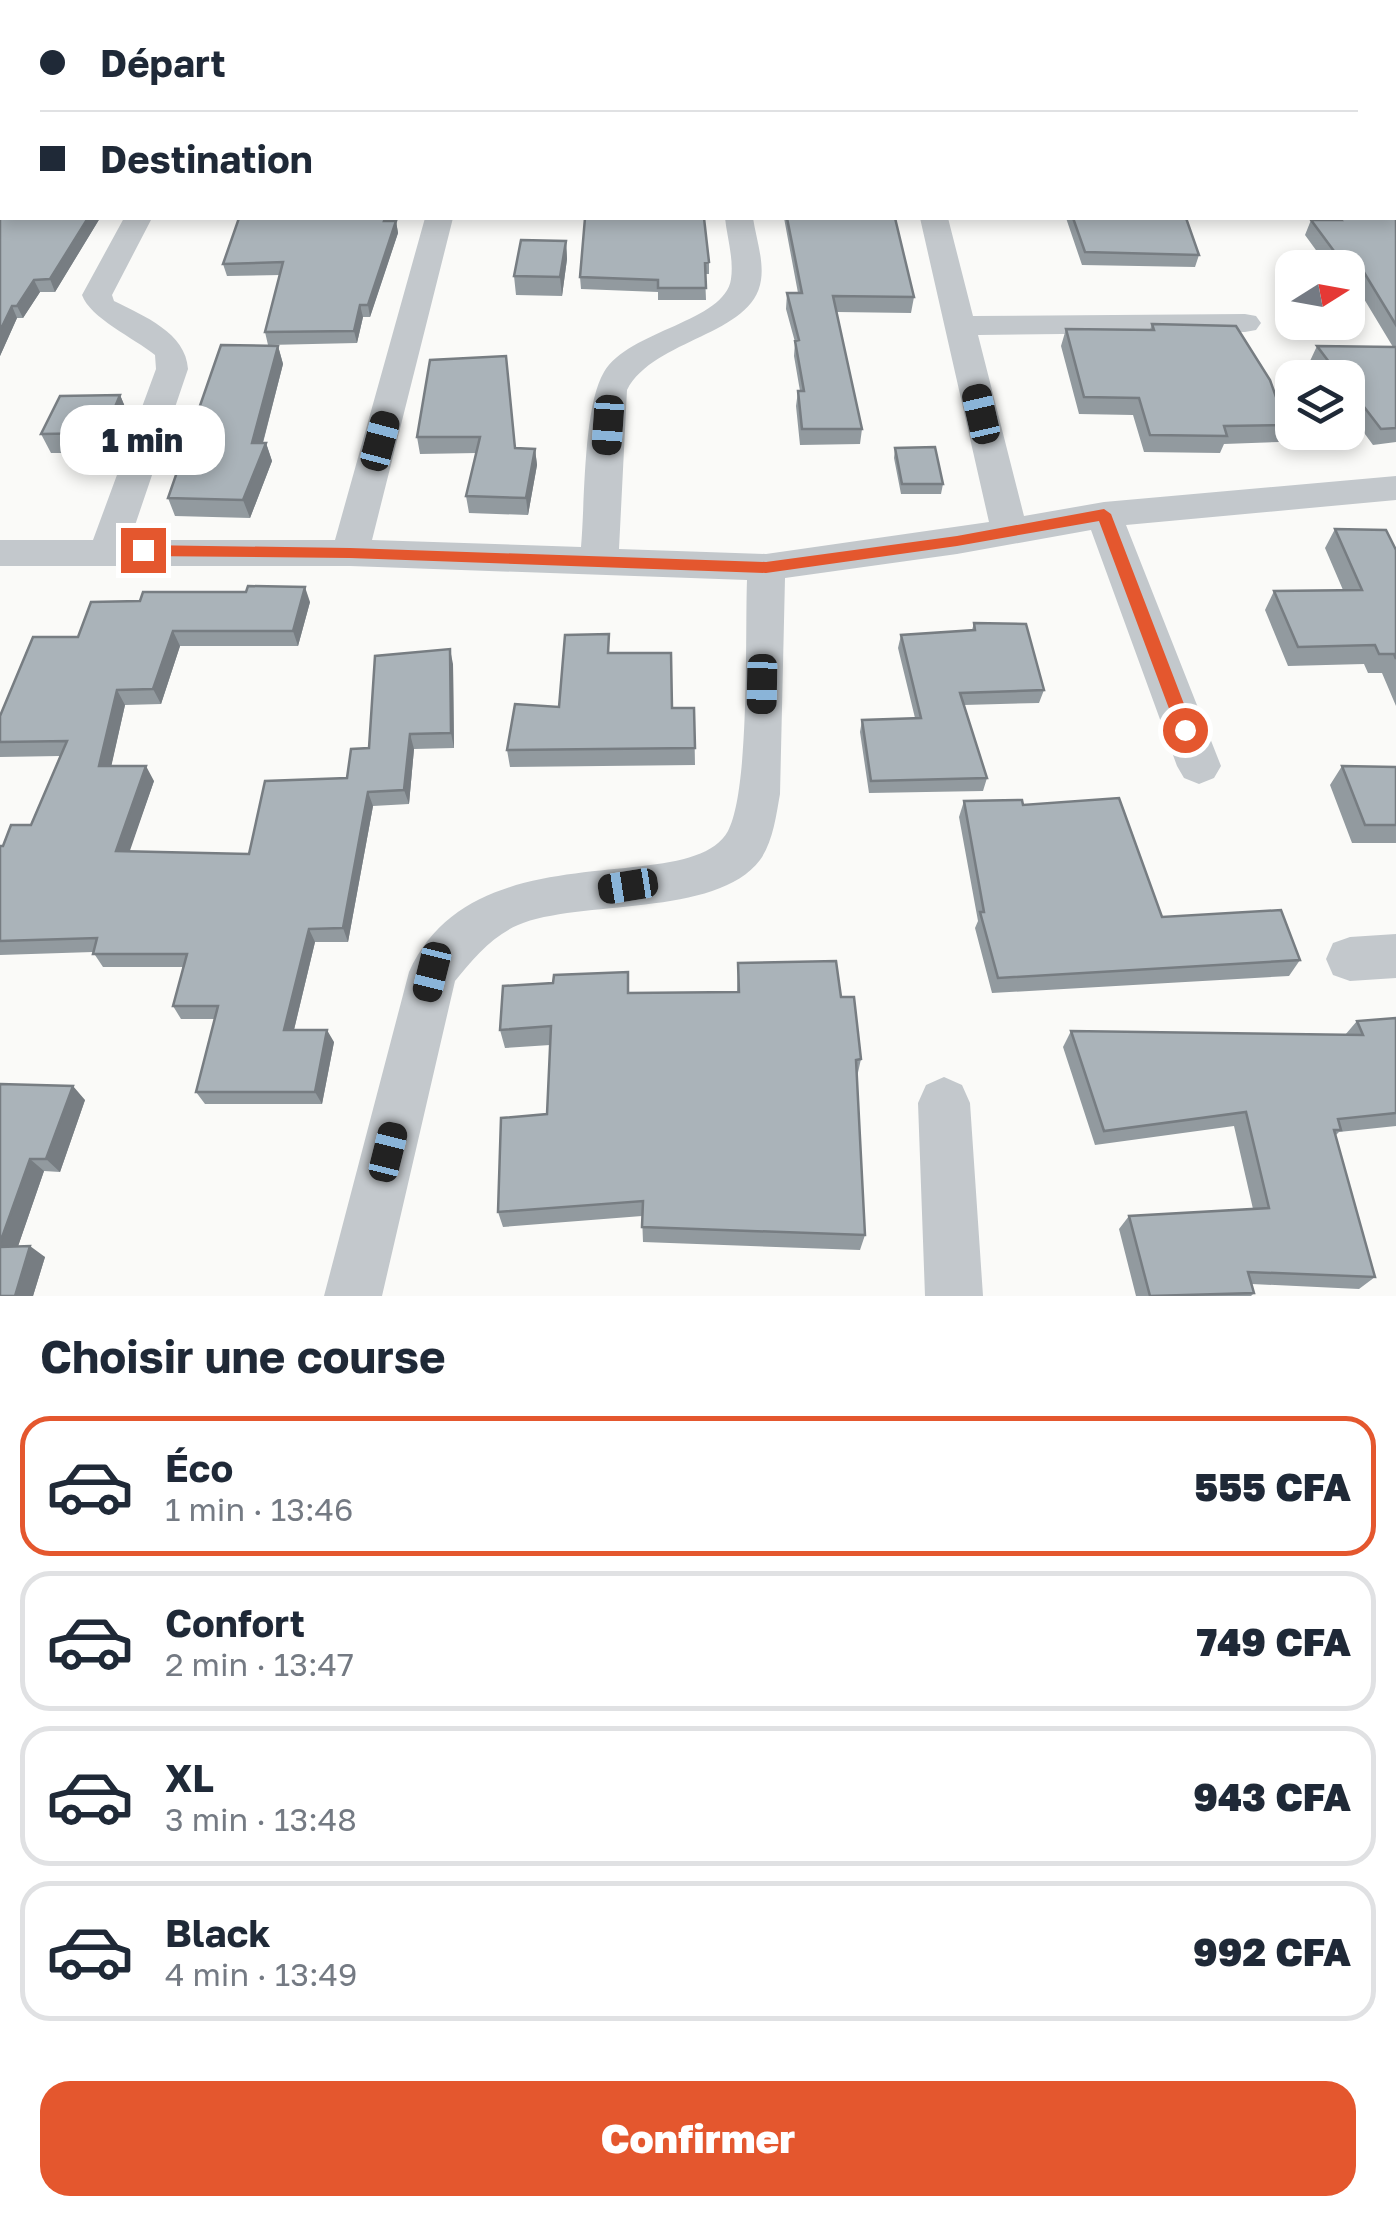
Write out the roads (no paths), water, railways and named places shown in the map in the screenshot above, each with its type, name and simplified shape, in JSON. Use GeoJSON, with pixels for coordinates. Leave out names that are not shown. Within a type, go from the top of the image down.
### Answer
{"type":"FeatureCollection","features":[{"type":"Feature","properties":{"kind":"street"},"geometry":{"type":"LineString","coordinates":[[108,550],[172,369],[171,352],[140,326],[101,306],[97,295],[137,220]]}},
{"type":"Feature","properties":{"kind":"street"},"geometry":{"type":"LineString","coordinates":[[350,553],[437,220]]}},
{"type":"Feature","properties":{"kind":"street"},"geometry":{"type":"LineString","coordinates":[[599,564],[610,390],[616,371],[631,356],[734,304],[746,286],[739,220]]}},
{"type":"Feature","properties":{"kind":"street"},"geometry":{"type":"LineString","coordinates":[[934,220],[1009,529]]}},
{"type":"Feature","properties":{"kind":"street"},"geometry":{"type":"LineString","coordinates":[[960,326],[1245,323]]}},
{"type":"Feature","properties":{"kind":"street"},"geometry":{"type":"LineString","coordinates":[[0,553],[350,553],[766,567],[957,541],[1104,514],[1396,488]]}},
{"type":"Feature","properties":{"kind":"street"},"geometry":{"type":"LineString","coordinates":[[1104,514],[1199,766]]}},
{"type":"Feature","properties":{"kind":"street"},"geometry":{"type":"LineString","coordinates":[[353,1296],[432,972],[462,934],[518,904],[701,874],[744,847],[759,800],[766,567]]}},
{"type":"Feature","properties":{"kind":"street"},"geometry":{"type":"LineString","coordinates":[[944,1103],[954,1296]]}}]}
